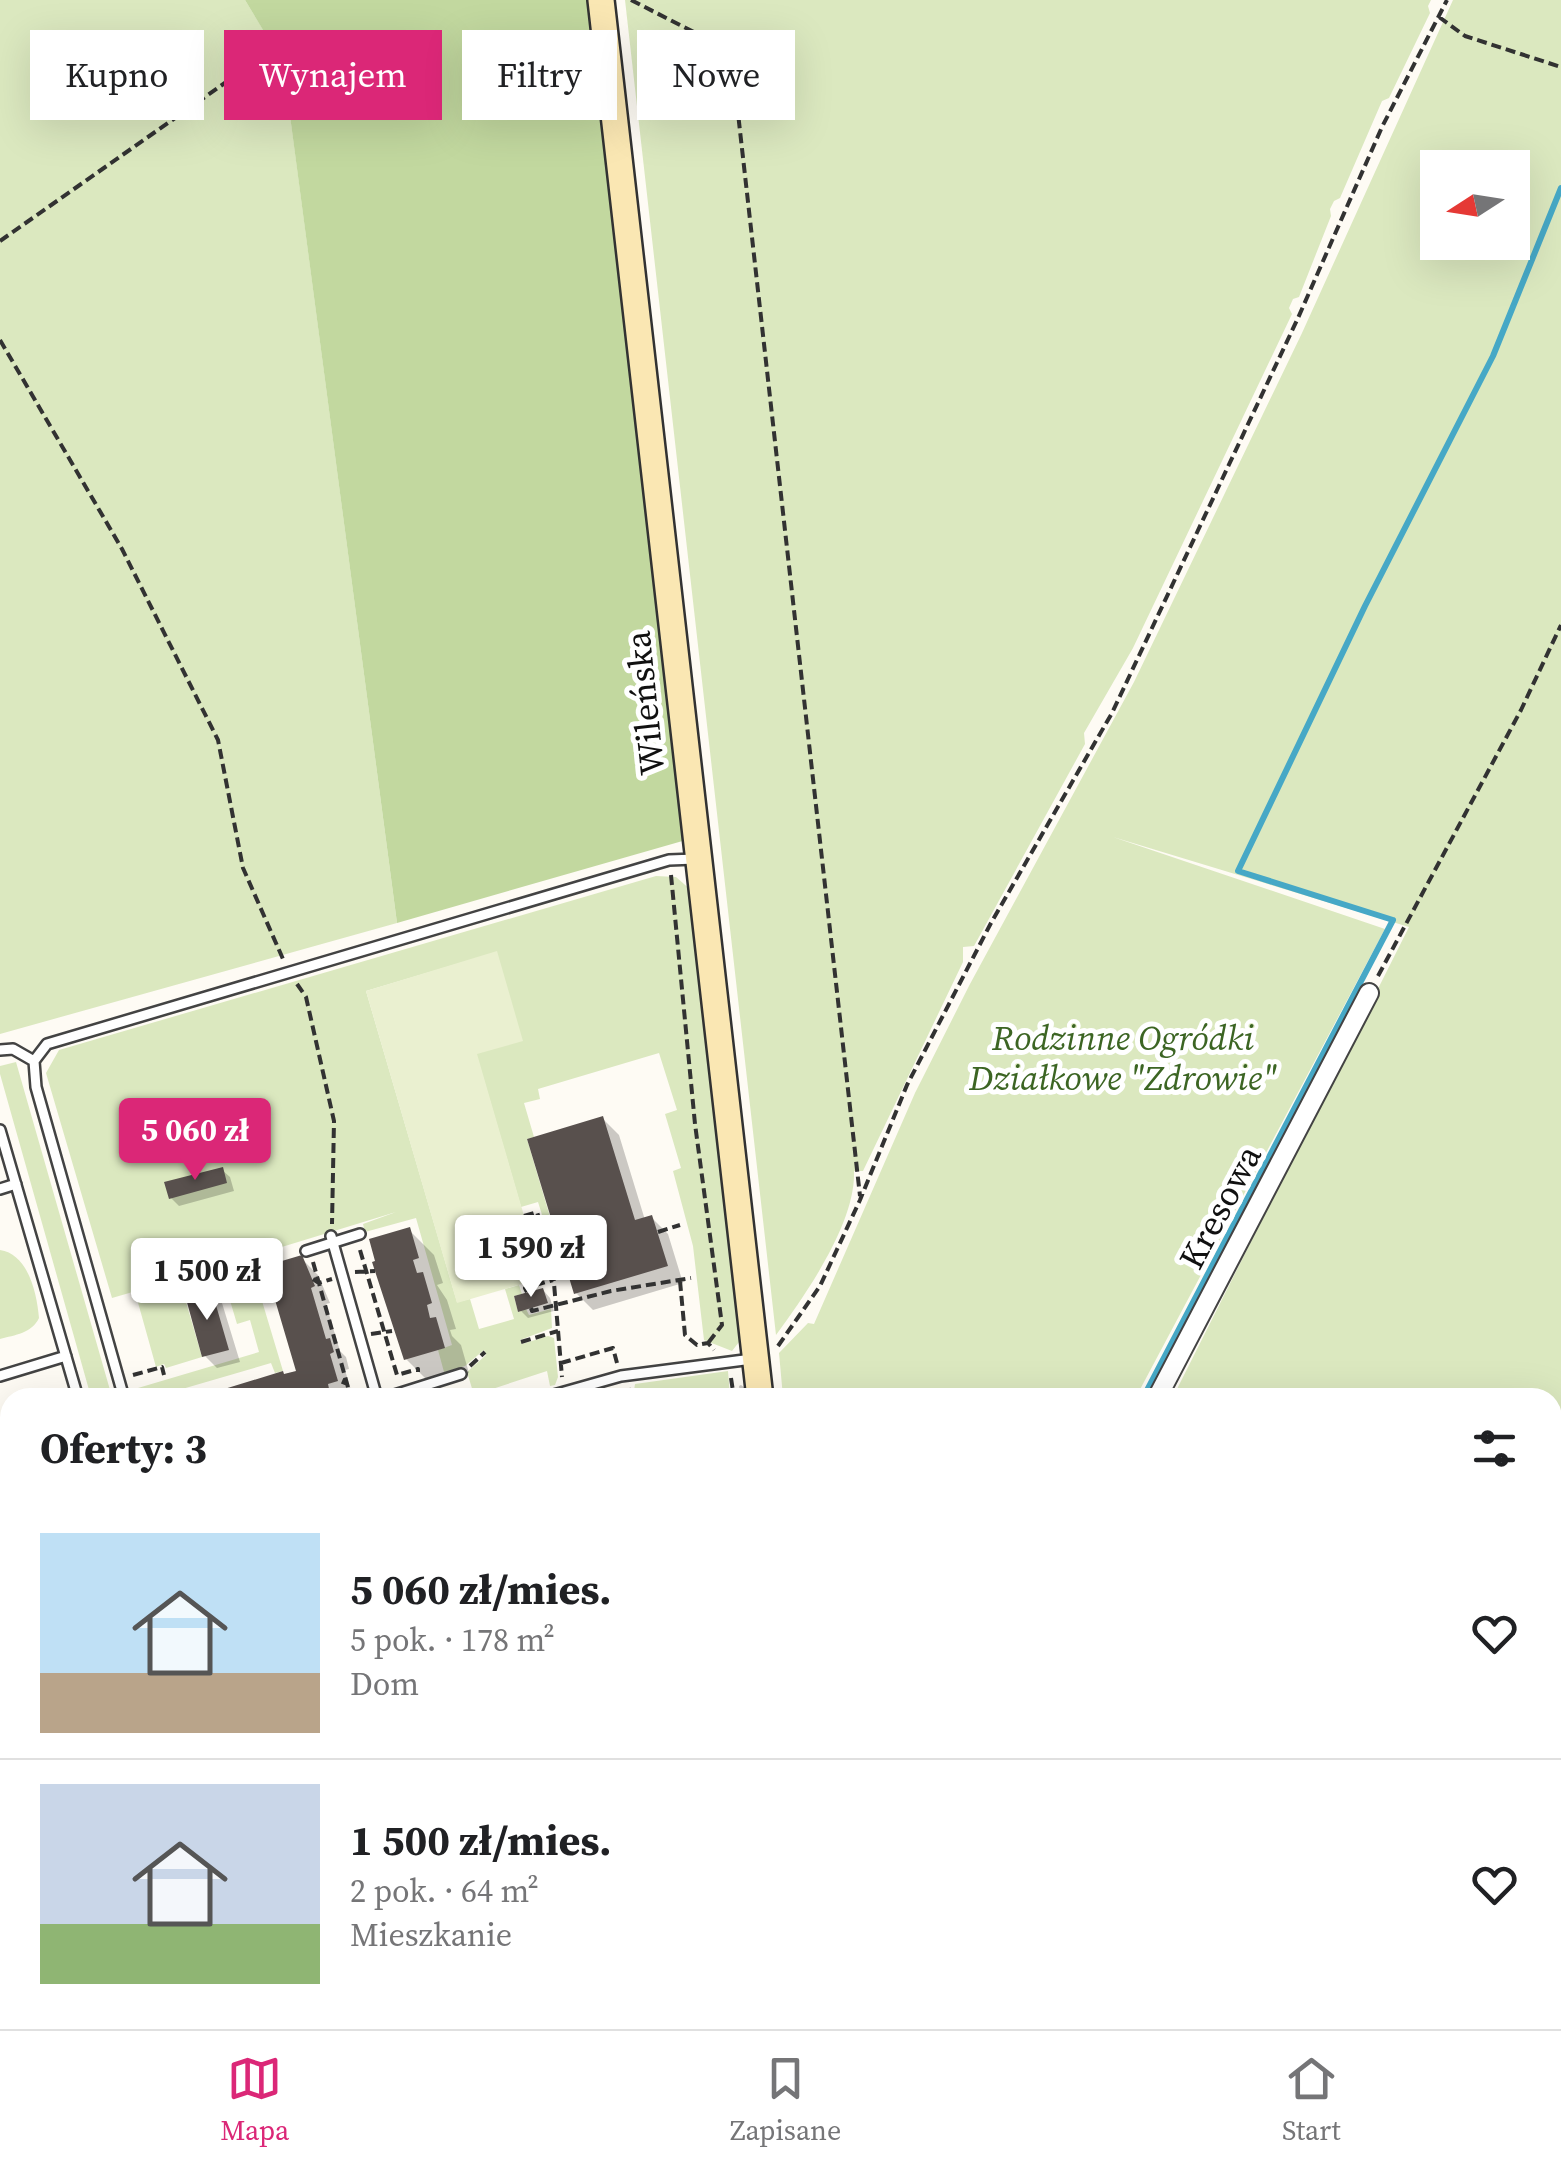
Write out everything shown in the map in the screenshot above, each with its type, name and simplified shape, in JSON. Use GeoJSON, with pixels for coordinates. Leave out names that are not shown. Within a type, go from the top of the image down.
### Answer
{"type":"FeatureCollection","features":[{"type":"Feature","properties":{"kind":"street","name":"Wileńska"},"geometry":{"type":"LineString","coordinates":[[600,0],[759,1388]]}},
{"type":"Feature","properties":{"kind":"street","name":"Kresowa"},"geometry":{"type":"LineString","coordinates":[[1162,1388],[1368,993]]}},
{"type":"Feature","properties":{"kind":"lane"},"geometry":{"type":"LineString","coordinates":[[121,1388],[36,1087],[34,1060],[47,1044],[669,860],[698,858]]}},
{"type":"Feature","properties":{"kind":"lane"},"geometry":{"type":"LineString","coordinates":[[0,1050],[14,1048],[34,1060]]}},
{"type":"Feature","properties":{"kind":"lane"},"geometry":{"type":"LineString","coordinates":[[0,1130],[75,1388]]}},
{"type":"Feature","properties":{"kind":"lane"},"geometry":{"type":"LineString","coordinates":[[0,1189],[16,1184]]}},
{"type":"Feature","properties":{"kind":"lane"},"geometry":{"type":"LineString","coordinates":[[306,1251],[360,1234]]}},
{"type":"Feature","properties":{"kind":"lane"},"geometry":{"type":"LineString","coordinates":[[332,1240],[374,1388]]}},
{"type":"Feature","properties":{"kind":"lane"},"geometry":{"type":"LineString","coordinates":[[0,1376],[66,1356]]}},
{"type":"Feature","properties":{"kind":"lane"},"geometry":{"type":"LineString","coordinates":[[578,1388],[621,1376],[755,1358]]}},
{"type":"Feature","properties":{"kind":"lane"},"geometry":{"type":"LineString","coordinates":[[417,1388],[461,1374]]}},
{"type":"Feature","properties":{"kind":"path"},"geometry":{"type":"LineString","coordinates":[[631,0],[731,51],[860,1200]]}},
{"type":"Feature","properties":{"kind":"path"},"geometry":{"type":"LineString","coordinates":[[755,1358],[770,1356],[804,1311],[860,1200],[907,1085],[991,922],[1112,713],[1298,318],[1382,126],[1447,0]]}},
{"type":"Feature","properties":{"kind":"path"},"geometry":{"type":"LineString","coordinates":[[1439,17],[1465,36],[1561,67]]}},
{"type":"Feature","properties":{"kind":"path"},"geometry":{"type":"LineString","coordinates":[[0,241],[224,84]]}},
{"type":"Feature","properties":{"kind":"path"},"geometry":{"type":"LineString","coordinates":[[0,340],[122,550],[218,740],[244,868],[288,972],[306,997],[334,1121],[332,1240]]}},
{"type":"Feature","properties":{"kind":"path"},"geometry":{"type":"LineString","coordinates":[[1368,993],[1521,710],[1561,625]]}},
{"type":"Feature","properties":{"kind":"path"},"geometry":{"type":"LineString","coordinates":[[669,860],[695,1124],[722,1325],[708,1343],[698,1344],[685,1335],[680,1280]]}},
{"type":"Feature","properties":{"kind":"path"},"geometry":{"type":"LineString","coordinates":[[524,1216],[537,1212],[552,1260],[564,1388]]}},
{"type":"Feature","properties":{"kind":"path"},"geometry":{"type":"LineString","coordinates":[[658,1232],[680,1225]]}},
{"type":"Feature","properties":{"kind":"path"},"geometry":{"type":"LineString","coordinates":[[534,1234],[543,1231]]}},
{"type":"Feature","properties":{"kind":"path"},"geometry":{"type":"LineString","coordinates":[[552,1260],[562,1257]]}},
{"type":"Feature","properties":{"kind":"path"},"geometry":{"type":"LineString","coordinates":[[531,1308],[532,1311],[691,1278]]}},
{"type":"Feature","properties":{"kind":"path"},"geometry":{"type":"LineString","coordinates":[[526,1292],[525,1288],[553,1280]]}},
{"type":"Feature","properties":{"kind":"path"},"geometry":{"type":"LineString","coordinates":[[521,1342],[558,1331]]}},
{"type":"Feature","properties":{"kind":"path"},"geometry":{"type":"LineString","coordinates":[[708,1343],[711,1348],[726,1350],[732,1388]]}},
{"type":"Feature","properties":{"kind":"path"},"geometry":{"type":"LineString","coordinates":[[561,1362],[613,1348],[624,1384],[632,1383]]}},
{"type":"Feature","properties":{"kind":"path"},"geometry":{"type":"LineString","coordinates":[[461,1374],[485,1352]]}},
{"type":"Feature","properties":{"kind":"path"},"geometry":{"type":"LineString","coordinates":[[133,1384],[131,1376],[156,1368],[162,1367],[164,1375]]}},
{"type":"Feature","properties":{"kind":"path"},"geometry":{"type":"LineString","coordinates":[[342,1388],[346,1378]]}},
{"type":"Feature","properties":{"kind":"green space"},"geometry":{"type":"Polygon","coordinates":[[[0,0],[245,0],[263,30],[224,30],[224,120],[291,120],[397,923],[0,1034],[0,0]]]}},
{"type":"Feature","properties":{"kind":"green space"},"geometry":{"type":"Polygon","coordinates":[[[245,0],[589,0],[592,30],[462,30],[462,120],[603,120],[686,840],[397,923],[291,120],[442,120],[442,30],[263,30],[245,0]]]}},
{"type":"Feature","properties":{"kind":"green space"},"geometry":{"type":"Polygon","coordinates":[[[625,0],[1431,0],[1430,13],[1389,98],[1382,101],[1340,198],[1330,209],[1331,216],[1299,297],[1293,299],[1289,308],[1292,314],[1133,648],[1084,733],[1085,744],[974,946],[963,947],[963,962],[863,1171],[854,1171],[847,1213],[838,1235],[776,1335],[639,120],[795,120],[795,30],[637,30],[637,106],[625,0]]]}},
{"type":"Feature","properties":{"kind":"green space","name":"Rodzinne Ogródki Działkowe \"Zdrowie\""},"geometry":{"type":"Polygon","coordinates":[[[1453,0],[1561,0],[1561,1388],[1178,1388],[1409,927],[1113,837],[1385,929],[1141,1388],[782,1388],[779,1353],[808,1323],[814,1324],[915,1093],[1134,682],[1302,333],[1453,0]]]}},
{"type":"Feature","properties":{"kind":"green space"},"geometry":{"type":"Polygon","coordinates":[[[656,876],[676,877],[692,891],[743,1337],[732,1351],[704,1340],[693,1246],[673,1171],[681,1168],[665,1114],[677,1110],[659,1053],[538,1089],[540,1099],[524,1103],[534,1137],[527,1139],[561,1254],[555,1256],[538,1202],[521,1207],[476,1053],[497,952],[366,991],[457,1302],[470,1299],[479,1329],[514,1319],[505,1289],[519,1285],[522,1294],[514,1296],[518,1312],[526,1309],[529,1315],[551,1309],[552,1328],[520,1340],[522,1344],[548,1336],[554,1338],[558,1377],[555,1385],[550,1386],[547,1371],[495,1388],[472,1388],[467,1372],[486,1355],[484,1350],[465,1366],[444,1372],[438,1350],[452,1345],[416,1218],[365,1232],[363,1224],[396,1212],[236,1261],[237,1265],[250,1261],[283,1371],[275,1373],[271,1363],[186,1388],[138,1388],[259,1352],[250,1320],[237,1324],[226,1287],[217,1282],[200,1287],[195,1273],[179,1278],[202,1357],[166,1368],[164,1364],[156,1367],[137,1299],[145,1296],[143,1289],[112,1298],[46,1073],[59,1050],[656,876]]]}},
{"type":"Feature","properties":{"kind":"green space"},"geometry":{"type":"Polygon","coordinates":[[[497,951],[523,1041],[477,1054],[527,1226],[531,1225],[546,1277],[457,1303],[366,991],[497,951]]]}},
{"type":"Feature","properties":{"kind":"green space"},"geometry":{"type":"Polygon","coordinates":[[[16,1062],[109,1388],[88,1388],[0,1066],[16,1062]]]}},
{"type":"Feature","properties":{"kind":"green space"},"geometry":{"type":"Polygon","coordinates":[[[0,1250],[10,1253],[24,1267],[36,1297],[39,1318],[28,1330],[0,1339],[0,1250]]]}},
{"type":"Feature","properties":{"kind":"green space"},"geometry":{"type":"Polygon","coordinates":[[[728,1371],[729,1388],[634,1388],[635,1384],[728,1371]]]}},
{"type":"Feature","properties":{"kind":"building"},"geometry":{"type":"Polygon","coordinates":[[[603,1116],[635,1220],[652,1215],[668,1266],[574,1294],[527,1139],[603,1116]]]}},
{"type":"Feature","properties":{"kind":"building"},"geometry":{"type":"Polygon","coordinates":[[[223,1167],[227,1183],[169,1199],[164,1182],[223,1167]]]}},
{"type":"Feature","properties":{"kind":"building"},"geometry":{"type":"Polygon","coordinates":[[[410,1227],[419,1258],[413,1260],[417,1273],[423,1272],[432,1303],[427,1305],[430,1318],[436,1317],[445,1348],[404,1360],[372,1262],[375,1261],[369,1239],[410,1227]]]}},
{"type":"Feature","properties":{"kind":"building"},"geometry":{"type":"Polygon","coordinates":[[[302,1255],[315,1286],[311,1288],[326,1339],[330,1338],[334,1352],[330,1354],[338,1381],[328,1384],[329,1388],[228,1388],[283,1371],[296,1371],[265,1266],[302,1255]]]}},
{"type":"Feature","properties":{"kind":"building"},"geometry":{"type":"Polygon","coordinates":[[[211,1288],[229,1350],[202,1357],[185,1295],[211,1288]]]}},
{"type":"Feature","properties":{"kind":"building"},"geometry":{"type":"Polygon","coordinates":[[[543,1288],[548,1303],[518,1312],[514,1296],[543,1288]]]}},
{"type":"Feature","properties":{"kind":"waterway"},"geometry":{"type":"LineString","coordinates":[[1148,1388],[1393,920],[1238,871],[1365,606],[1493,356],[1561,188]]}}]}
